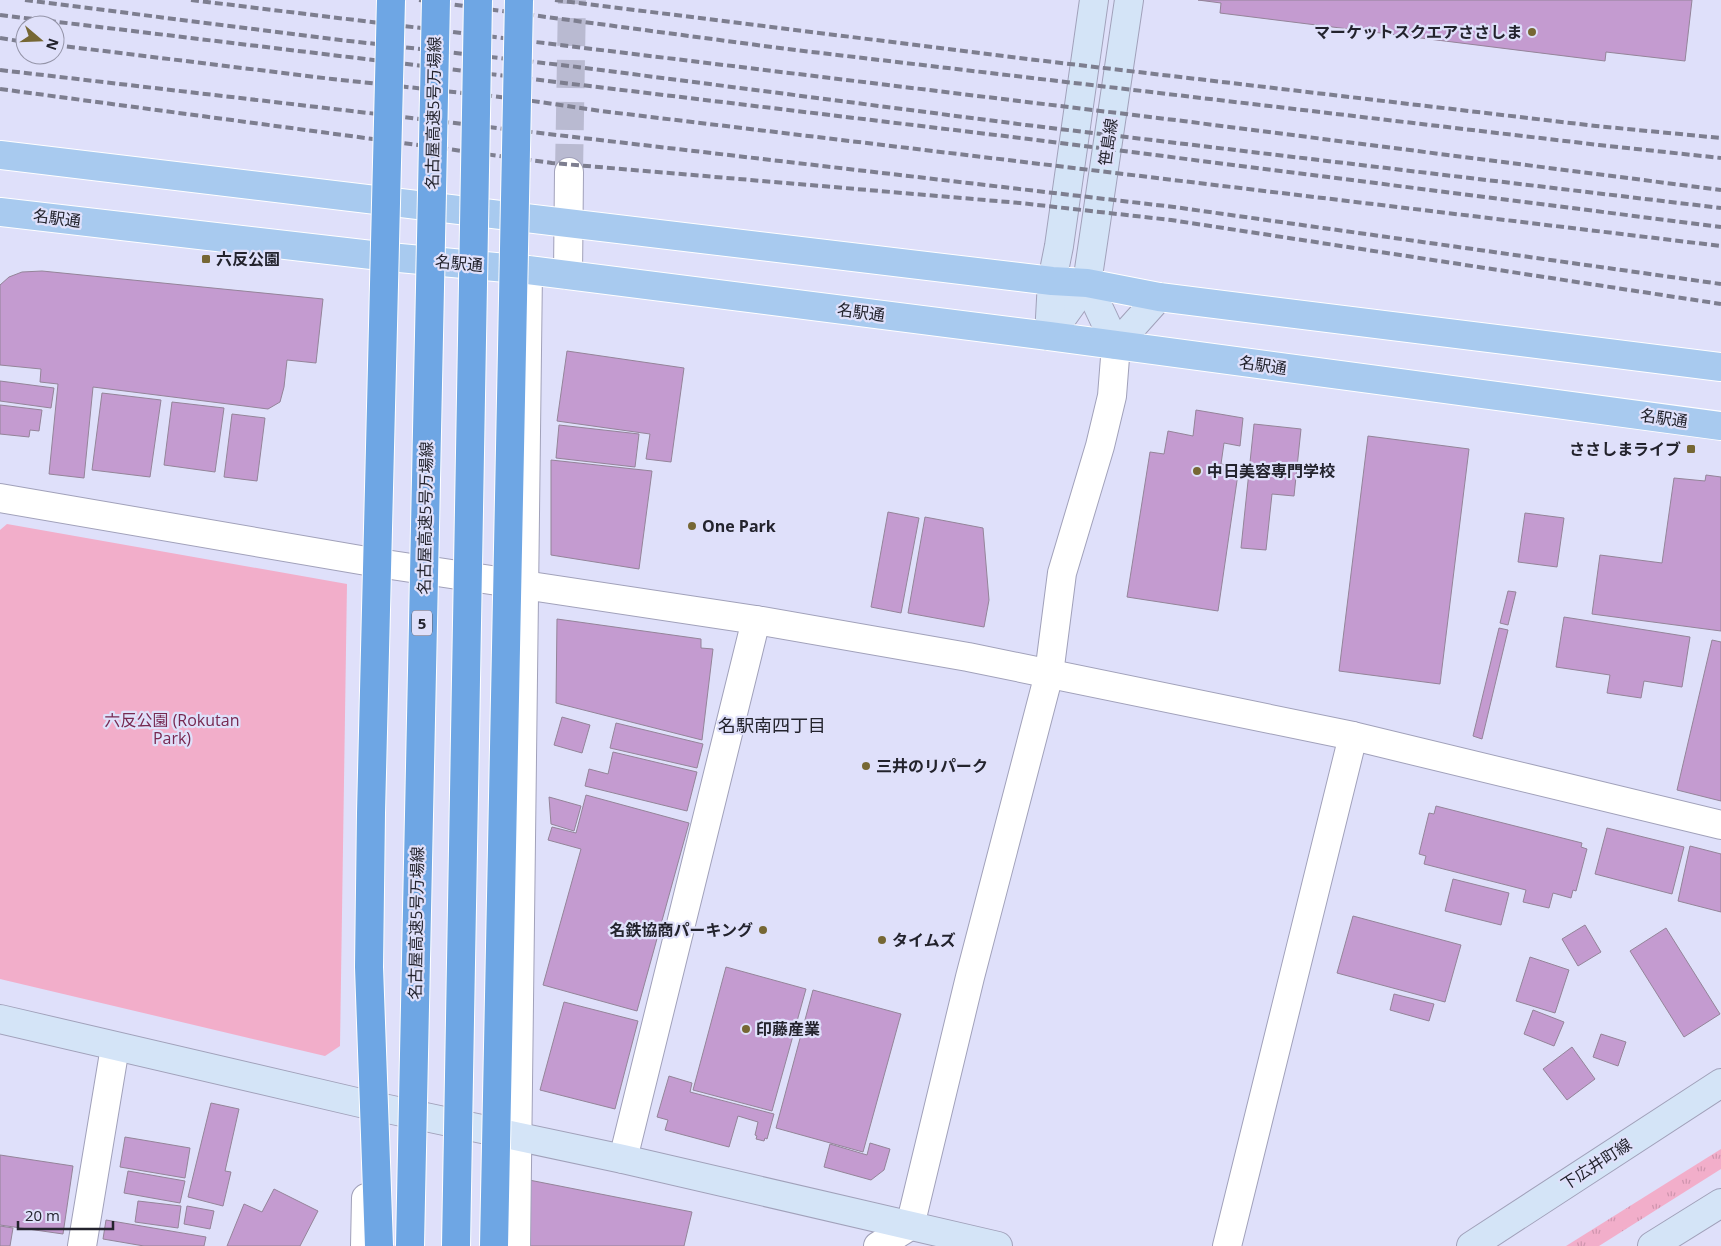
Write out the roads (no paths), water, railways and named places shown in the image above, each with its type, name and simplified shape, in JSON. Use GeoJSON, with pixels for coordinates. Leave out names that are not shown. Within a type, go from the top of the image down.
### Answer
{"type":"FeatureCollection","features":[{"type":"Feature","properties":{"kind":"highway"},"geometry":{"type":"LineString","coordinates":[[379,1246],[369,958],[391,0]]}},
{"type":"Feature","properties":{"kind":"highway","name":"名古屋高速5号万場線"},"geometry":{"type":"LineString","coordinates":[[410,1246],[436,0]]}},
{"type":"Feature","properties":{"kind":"highway"},"geometry":{"type":"LineString","coordinates":[[456,1246],[478,0]]}},
{"type":"Feature","properties":{"kind":"highway"},"geometry":{"type":"LineString","coordinates":[[494,1246],[519,0]]}},
{"type":"Feature","properties":{"kind":"main road"},"geometry":{"type":"LineString","coordinates":[[0,155],[1052,281],[1087,283],[1159,297],[1721,366]]}},
{"type":"Feature","properties":{"kind":"main road","name":"名駅通"},"geometry":{"type":"LineString","coordinates":[[0,212],[389,257],[528,270],[1049,336],[1721,426]]}},
{"type":"Feature","properties":{"kind":"street","name":"笹島線"},"geometry":{"type":"LineString","coordinates":[[1049,336],[1052,281],[1059,246],[1094,0]]}},
{"type":"Feature","properties":{"kind":"street","name":"笹島線"},"geometry":{"type":"LineString","coordinates":[[1087,283],[1129,0]]}},
{"type":"Feature","properties":{"kind":"street"},"geometry":{"type":"LineString","coordinates":[[568,275],[569,172]]}},
{"type":"Feature","properties":{"kind":"street"},"geometry":{"type":"LineString","coordinates":[[364,1246],[369,1105],[378,563],[389,257]]}},
{"type":"Feature","properties":{"kind":"street"},"geometry":{"type":"LineString","coordinates":[[516,1246],[528,270]]}},
{"type":"Feature","properties":{"kind":"street"},"geometry":{"type":"LineString","coordinates":[[878,1246],[910,1226],[970,977],[1049,674],[1062,573],[1100,446],[1112,396],[1116,345],[1087,283],[1049,336]]}},
{"type":"Feature","properties":{"kind":"street"},"geometry":{"type":"LineString","coordinates":[[1116,345],[1159,297]]}},
{"type":"Feature","properties":{"kind":"street"},"geometry":{"type":"LineString","coordinates":[[0,498],[378,563],[756,620],[968,657],[1352,736],[1721,825]]}},
{"type":"Feature","properties":{"kind":"street"},"geometry":{"type":"LineString","coordinates":[[623,1159],[756,620]]}},
{"type":"Feature","properties":{"kind":"street"},"geometry":{"type":"LineString","coordinates":[[1227,1246],[1352,736]]}},
{"type":"Feature","properties":{"kind":"street"},"geometry":{"type":"LineString","coordinates":[[0,1019],[369,1105],[623,1159],[998,1246]]}},
{"type":"Feature","properties":{"kind":"street"},"geometry":{"type":"LineString","coordinates":[[82,1246],[115,1047]]}},
{"type":"Feature","properties":{"kind":"street","name":"下広井町線"},"geometry":{"type":"LineString","coordinates":[[1471,1246],[1721,1083]]}},
{"type":"Feature","properties":{"kind":"street"},"geometry":{"type":"LineString","coordinates":[[1652,1246],[1721,1203]]}},
{"type":"Feature","properties":{"kind":"tunnel"},"geometry":{"type":"LineString","coordinates":[[569,172],[572,0]]}},
{"type":"Feature","properties":{"kind":"railway"},"geometry":{"type":"LineString","coordinates":[[25,0],[332,39],[570,66],[1026,125],[1721,208]]}},
{"type":"Feature","properties":{"kind":"railway"},"geometry":{"type":"LineString","coordinates":[[191,0],[1183,121],[1721,190]]}},
{"type":"Feature","properties":{"kind":"railway"},"geometry":{"type":"LineString","coordinates":[[419,0],[787,49],[1721,158]]}},
{"type":"Feature","properties":{"kind":"railway"},"geometry":{"type":"LineString","coordinates":[[555,0],[1036,60],[1596,126],[1721,138]]}},
{"type":"Feature","properties":{"kind":"railway"},"geometry":{"type":"LineString","coordinates":[[0,15],[1029,139],[1721,227]]}},
{"type":"Feature","properties":{"kind":"railway"},"geometry":{"type":"LineString","coordinates":[[0,38],[15,40]]}},
{"type":"Feature","properties":{"kind":"railway"},"geometry":{"type":"LineString","coordinates":[[65,46],[332,79],[519,99],[601,111],[1721,246]]}},
{"type":"Feature","properties":{"kind":"railway"},"geometry":{"type":"LineString","coordinates":[[0,70],[1174,207],[1721,284]]}},
{"type":"Feature","properties":{"kind":"railway"},"geometry":{"type":"LineString","coordinates":[[0,89],[552,163],[1020,203],[1171,220],[1721,304]]}},
{"type":"Feature","properties":{"kind":"place","name":"マーケットスクエアささしま"},"geometry":{"type":"Point","coordinates":[1532,32]}},
{"type":"Feature","properties":{"kind":"place","name":"六反公園"},"geometry":{"type":"Point","coordinates":[206,259]}},
{"type":"Feature","properties":{"kind":"place","name":"ささしまライブ"},"geometry":{"type":"Point","coordinates":[1691,449]}},
{"type":"Feature","properties":{"kind":"place","name":"中日美容専門学校"},"geometry":{"type":"Point","coordinates":[1197,471]}},
{"type":"Feature","properties":{"kind":"place","name":"One Park"},"geometry":{"type":"Point","coordinates":[692,526]}},
{"type":"Feature","properties":{"kind":"place","name":"三井のリパーク"},"geometry":{"type":"Point","coordinates":[866,766]}},
{"type":"Feature","properties":{"kind":"place","name":"名鉄協商パーキング"},"geometry":{"type":"Point","coordinates":[763,930]}},
{"type":"Feature","properties":{"kind":"place","name":"タイムズ"},"geometry":{"type":"Point","coordinates":[882,940]}},
{"type":"Feature","properties":{"kind":"place","name":"印藤産業"},"geometry":{"type":"Point","coordinates":[746,1029]}},
{"type":"Feature","properties":{"kind":"district","name":"名駅南四丁目"},"geometry":{"type":"Point","coordinates":[772,725]}},
{"type":"Feature","properties":{"kind":"park label","name":"六反公園 (Rokutan Park)"},"geometry":{"type":"Point","coordinates":[172,729]}}]}
